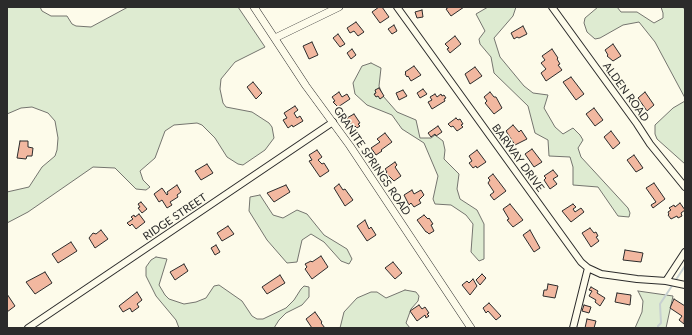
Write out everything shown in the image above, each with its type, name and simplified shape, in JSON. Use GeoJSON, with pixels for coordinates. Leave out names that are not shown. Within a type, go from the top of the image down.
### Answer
{"type":"FeatureCollection","features":[{"type":"Feature","properties":{"kind":"street","name":"GRANITE SPRINGS ROAD"},"geometry":{"type":"LineString","coordinates":[[254,7],[471,328]]}},
{"type":"Feature","properties":{"kind":"street"},"geometry":{"type":"LineString","coordinates":[[275,38],[339,7]]}},
{"type":"Feature","properties":{"kind":"street","name":"BARWAY DRIVE"},"geometry":{"type":"LineString","coordinates":[[397,7],[581,262],[588,268]]}},
{"type":"Feature","properties":{"kind":"street","name":"ALDEN ROAD"},"geometry":{"type":"LineString","coordinates":[[552,7],[650,144],[685,188]]}},
{"type":"Feature","properties":{"kind":"street","name":"RIDGE STREET"},"geometry":{"type":"LineString","coordinates":[[28,328],[333,122]]}},
{"type":"Feature","properties":{"kind":"street"},"geometry":{"type":"LineString","coordinates":[[666,281],[685,252]]}},
{"type":"Feature","properties":{"kind":"street"},"geometry":{"type":"LineString","coordinates":[[574,328],[588,268],[601,274],[683,284]]}},
{"type":"Feature","properties":{"kind":"green space"},"geometry":{"type":"Polygon","coordinates":[[[7,7],[40,7],[42,11],[51,16],[67,16],[72,24],[76,26],[91,27],[128,7],[238,7],[265,47],[235,62],[221,79],[220,89],[223,103],[226,107],[252,112],[269,123],[272,127],[274,138],[265,150],[243,165],[238,164],[227,157],[215,138],[202,125],[197,123],[174,125],[165,131],[155,158],[140,171],[143,180],[150,187],[146,190],[136,189],[115,168],[93,167],[28,212],[7,223],[7,192],[29,187],[42,167],[55,156],[58,138],[55,121],[48,113],[32,107],[21,108],[7,114],[7,7]]]}},
{"type":"Feature","properties":{"kind":"green space"},"geometry":{"type":"Polygon","coordinates":[[[488,7],[516,7],[513,16],[494,38],[500,57],[524,86],[533,93],[548,95],[544,108],[555,127],[563,134],[573,128],[580,135],[583,140],[578,148],[581,157],[628,208],[630,213],[629,217],[618,216],[598,187],[573,185],[573,167],[570,157],[549,156],[548,140],[535,133],[528,106],[494,73],[491,57],[480,44],[479,39],[485,31],[476,14],[488,7]]]}},
{"type":"Feature","properties":{"kind":"green space"},"geometry":{"type":"Polygon","coordinates":[[[598,7],[617,7],[621,12],[637,12],[654,23],[663,18],[661,7],[682,7],[685,9],[685,98],[655,42],[639,22],[623,25],[600,38],[595,39],[587,32],[584,23],[585,18],[598,7]]]}},
{"type":"Feature","properties":{"kind":"green space"},"geometry":{"type":"Polygon","coordinates":[[[371,63],[381,68],[379,86],[383,96],[397,112],[416,120],[420,138],[431,138],[435,135],[443,141],[445,150],[444,159],[459,174],[457,189],[460,199],[477,210],[484,224],[484,259],[479,261],[471,252],[473,224],[466,215],[451,205],[435,204],[433,199],[438,176],[424,143],[402,129],[392,115],[367,105],[355,94],[353,83],[362,66],[371,63]]]}},
{"type":"Feature","properties":{"kind":"green space"},"geometry":{"type":"Polygon","coordinates":[[[685,101],[685,164],[657,139],[655,134],[655,125],[673,108],[685,101]]]}},
{"type":"Feature","properties":{"kind":"green space"},"geometry":{"type":"Polygon","coordinates":[[[260,195],[273,215],[283,218],[297,210],[307,214],[324,235],[347,249],[352,259],[349,264],[341,261],[324,242],[311,234],[302,240],[297,262],[287,263],[267,240],[249,211],[250,197],[260,195]]]}},
{"type":"Feature","properties":{"kind":"green space"},"geometry":{"type":"Polygon","coordinates":[[[156,257],[167,259],[159,285],[169,299],[184,304],[196,302],[206,298],[214,286],[219,285],[242,301],[252,316],[257,319],[263,319],[286,308],[304,286],[309,287],[309,297],[302,305],[286,313],[274,328],[179,328],[176,320],[156,296],[146,276],[146,267],[151,260],[156,257]]]}},
{"type":"Feature","properties":{"kind":"green space"},"geometry":{"type":"Polygon","coordinates":[[[405,290],[416,292],[419,296],[418,301],[411,309],[406,323],[410,328],[340,328],[344,312],[357,298],[371,292],[377,292],[386,298],[405,290]]]}},
{"type":"Feature","properties":{"kind":"green space"},"geometry":{"type":"Polygon","coordinates":[[[638,291],[673,296],[666,328],[635,328],[642,312],[643,301],[638,291]]]}},
{"type":"Feature","properties":{"kind":"building"},"geometry":{"type":"Polygon","coordinates":[[[379,7],[382,7],[389,17],[380,23],[372,12],[379,7]]]}},
{"type":"Feature","properties":{"kind":"building"},"geometry":{"type":"Polygon","coordinates":[[[449,7],[464,7],[451,16],[446,9],[449,7]]]}},
{"type":"Feature","properties":{"kind":"building"},"geometry":{"type":"Polygon","coordinates":[[[422,10],[423,17],[417,18],[415,12],[422,10]]]}},
{"type":"Feature","properties":{"kind":"building"},"geometry":{"type":"Polygon","coordinates":[[[356,22],[364,32],[358,36],[354,31],[350,33],[347,28],[356,22]]]}},
{"type":"Feature","properties":{"kind":"building"},"geometry":{"type":"Polygon","coordinates":[[[394,25],[397,31],[392,34],[388,29],[394,25]]]}},
{"type":"Feature","properties":{"kind":"building"},"geometry":{"type":"Polygon","coordinates":[[[523,26],[527,34],[514,39],[511,33],[523,26]]]}},
{"type":"Feature","properties":{"kind":"building"},"geometry":{"type":"Polygon","coordinates":[[[338,34],[345,44],[340,47],[333,38],[338,34]]]}},
{"type":"Feature","properties":{"kind":"building"},"geometry":{"type":"Polygon","coordinates":[[[455,36],[461,44],[450,53],[447,49],[449,48],[445,44],[455,36]]]}},
{"type":"Feature","properties":{"kind":"building"},"geometry":{"type":"Polygon","coordinates":[[[312,42],[318,55],[309,59],[303,46],[312,42]]]}},
{"type":"Feature","properties":{"kind":"building"},"geometry":{"type":"Polygon","coordinates":[[[613,44],[621,56],[613,61],[607,56],[608,55],[605,50],[613,44]]]}},
{"type":"Feature","properties":{"kind":"building"},"geometry":{"type":"Polygon","coordinates":[[[352,49],[356,55],[351,59],[347,53],[352,49]]]}},
{"type":"Feature","properties":{"kind":"building"},"geometry":{"type":"Polygon","coordinates":[[[552,49],[558,58],[557,59],[560,64],[558,65],[562,70],[546,81],[541,73],[546,69],[541,63],[545,60],[542,56],[552,49]]]}},
{"type":"Feature","properties":{"kind":"building"},"geometry":{"type":"Polygon","coordinates":[[[414,66],[421,75],[411,81],[405,72],[414,66]]]}},
{"type":"Feature","properties":{"kind":"building"},"geometry":{"type":"Polygon","coordinates":[[[475,67],[482,76],[470,84],[465,74],[475,67]]]}},
{"type":"Feature","properties":{"kind":"building"},"geometry":{"type":"Polygon","coordinates":[[[571,77],[584,94],[576,100],[563,82],[571,77]]]}},
{"type":"Feature","properties":{"kind":"building"},"geometry":{"type":"Polygon","coordinates":[[[253,82],[262,93],[256,99],[247,87],[253,82]]]}},
{"type":"Feature","properties":{"kind":"building"},"geometry":{"type":"Polygon","coordinates":[[[379,88],[384,96],[380,99],[374,94],[376,93],[375,90],[379,88]]]}},
{"type":"Feature","properties":{"kind":"building"},"geometry":{"type":"Polygon","coordinates":[[[423,89],[427,94],[420,98],[417,93],[423,89]]]}},
{"type":"Feature","properties":{"kind":"building"},"geometry":{"type":"Polygon","coordinates":[[[403,90],[407,96],[399,100],[396,93],[403,90]]]}},
{"type":"Feature","properties":{"kind":"building"},"geometry":{"type":"Polygon","coordinates":[[[339,92],[342,97],[347,94],[350,99],[338,107],[333,102],[335,101],[332,97],[339,92]]]}},
{"type":"Feature","properties":{"kind":"building"},"geometry":{"type":"Polygon","coordinates":[[[490,92],[494,97],[496,97],[502,108],[494,114],[485,103],[487,101],[484,97],[490,92]]]}},
{"type":"Feature","properties":{"kind":"building"},"geometry":{"type":"Polygon","coordinates":[[[645,92],[654,105],[647,111],[638,98],[645,92]]]}},
{"type":"Feature","properties":{"kind":"building"},"geometry":{"type":"Polygon","coordinates":[[[435,94],[437,97],[441,94],[442,96],[444,95],[446,98],[444,99],[445,101],[432,109],[428,102],[432,100],[430,97],[435,94]]]}},
{"type":"Feature","properties":{"kind":"building"},"geometry":{"type":"Polygon","coordinates":[[[295,106],[298,110],[294,113],[297,118],[300,116],[303,121],[293,127],[292,125],[288,128],[283,120],[287,118],[284,113],[295,106]]]}},
{"type":"Feature","properties":{"kind":"building"},"geometry":{"type":"Polygon","coordinates":[[[594,108],[603,120],[595,126],[586,114],[594,108]]]}},
{"type":"Feature","properties":{"kind":"building"},"geometry":{"type":"Polygon","coordinates":[[[354,114],[360,123],[358,124],[360,126],[357,128],[355,126],[353,127],[347,118],[354,114]]]}},
{"type":"Feature","properties":{"kind":"building"},"geometry":{"type":"Polygon","coordinates":[[[456,118],[458,120],[460,119],[463,124],[461,125],[463,127],[457,131],[453,126],[451,127],[448,124],[456,118]]]}},
{"type":"Feature","properties":{"kind":"building"},"geometry":{"type":"Polygon","coordinates":[[[513,125],[519,132],[521,130],[527,139],[515,145],[506,131],[513,125]]]}},
{"type":"Feature","properties":{"kind":"building"},"geometry":{"type":"Polygon","coordinates":[[[438,126],[442,132],[431,137],[428,133],[438,126]]]}},
{"type":"Feature","properties":{"kind":"building"},"geometry":{"type":"Polygon","coordinates":[[[611,131],[620,143],[613,149],[604,137],[611,131]]]}},
{"type":"Feature","properties":{"kind":"building"},"geometry":{"type":"Polygon","coordinates":[[[385,133],[392,142],[376,155],[371,148],[380,142],[377,139],[385,133]]]}},
{"type":"Feature","properties":{"kind":"building"},"geometry":{"type":"Polygon","coordinates":[[[20,141],[28,141],[28,147],[33,148],[32,156],[27,156],[26,159],[17,158],[20,141]]]}},
{"type":"Feature","properties":{"kind":"building"},"geometry":{"type":"Polygon","coordinates":[[[532,149],[542,162],[534,167],[525,154],[532,149]]]}},
{"type":"Feature","properties":{"kind":"building"},"geometry":{"type":"Polygon","coordinates":[[[317,150],[322,157],[318,160],[322,164],[324,163],[329,171],[320,177],[309,161],[312,160],[309,155],[317,150]]]}},
{"type":"Feature","properties":{"kind":"building"},"geometry":{"type":"Polygon","coordinates":[[[477,150],[486,162],[477,168],[476,166],[473,168],[469,163],[472,161],[469,156],[477,150]]]}},
{"type":"Feature","properties":{"kind":"building"},"geometry":{"type":"Polygon","coordinates":[[[634,155],[643,168],[636,172],[627,160],[634,155]]]}},
{"type":"Feature","properties":{"kind":"building"},"geometry":{"type":"Polygon","coordinates":[[[395,162],[397,165],[395,167],[401,176],[394,181],[386,173],[387,172],[385,169],[395,162]]]}},
{"type":"Feature","properties":{"kind":"building"},"geometry":{"type":"Polygon","coordinates":[[[207,164],[213,173],[201,180],[195,171],[207,164]]]}},
{"type":"Feature","properties":{"kind":"building"},"geometry":{"type":"Polygon","coordinates":[[[553,170],[558,176],[553,179],[557,184],[550,189],[544,180],[546,178],[544,176],[553,170]]]}},
{"type":"Feature","properties":{"kind":"building"},"geometry":{"type":"Polygon","coordinates":[[[493,174],[506,191],[494,200],[490,195],[494,192],[488,183],[490,180],[488,178],[493,174]]]}},
{"type":"Feature","properties":{"kind":"building"},"geometry":{"type":"Polygon","coordinates":[[[654,183],[665,199],[653,208],[651,205],[656,202],[646,188],[654,183]]]}},
{"type":"Feature","properties":{"kind":"building"},"geometry":{"type":"Polygon","coordinates":[[[339,184],[343,190],[345,189],[353,200],[345,206],[334,188],[339,184]]]}},
{"type":"Feature","properties":{"kind":"building"},"geometry":{"type":"Polygon","coordinates":[[[177,185],[181,192],[177,195],[178,197],[170,202],[172,205],[167,208],[162,200],[159,202],[154,194],[162,188],[167,195],[167,192],[177,185]]]}},
{"type":"Feature","properties":{"kind":"building"},"geometry":{"type":"Polygon","coordinates":[[[286,185],[290,192],[274,202],[267,193],[286,185]]]}},
{"type":"Feature","properties":{"kind":"building"},"geometry":{"type":"Polygon","coordinates":[[[412,190],[414,194],[421,190],[424,195],[419,200],[421,203],[414,207],[411,203],[409,205],[404,195],[412,190]]]}},
{"type":"Feature","properties":{"kind":"building"},"geometry":{"type":"Polygon","coordinates":[[[141,202],[147,209],[142,213],[138,208],[140,207],[138,204],[141,202]]]}},
{"type":"Feature","properties":{"kind":"building"},"geometry":{"type":"Polygon","coordinates":[[[680,203],[685,210],[681,213],[682,216],[678,218],[677,216],[671,219],[668,215],[668,212],[671,210],[669,208],[674,205],[675,207],[680,203]]]}},
{"type":"Feature","properties":{"kind":"building"},"geometry":{"type":"Polygon","coordinates":[[[510,204],[523,220],[513,227],[507,220],[509,219],[503,209],[510,204]]]}},
{"type":"Feature","properties":{"kind":"building"},"geometry":{"type":"Polygon","coordinates":[[[573,204],[576,207],[573,209],[575,212],[581,208],[584,212],[571,222],[562,211],[573,204]]]}},
{"type":"Feature","properties":{"kind":"building"},"geometry":{"type":"Polygon","coordinates":[[[139,214],[145,222],[136,229],[132,224],[130,226],[127,223],[133,219],[131,217],[134,215],[135,217],[139,214]]]}},
{"type":"Feature","properties":{"kind":"building"},"geometry":{"type":"Polygon","coordinates":[[[424,215],[428,219],[429,218],[433,224],[431,225],[434,231],[429,234],[417,220],[424,215]]]}},
{"type":"Feature","properties":{"kind":"building"},"geometry":{"type":"Polygon","coordinates":[[[365,220],[369,229],[371,227],[376,235],[367,241],[357,226],[365,220]]]}},
{"type":"Feature","properties":{"kind":"building"},"geometry":{"type":"Polygon","coordinates":[[[228,226],[234,234],[222,241],[217,233],[228,226]]]}},
{"type":"Feature","properties":{"kind":"building"},"geometry":{"type":"Polygon","coordinates":[[[590,228],[594,233],[596,232],[598,236],[596,237],[599,241],[591,247],[582,233],[590,228]]]}},
{"type":"Feature","properties":{"kind":"building"},"geometry":{"type":"Polygon","coordinates":[[[101,230],[108,239],[95,248],[89,238],[93,233],[96,234],[101,230]]]}},
{"type":"Feature","properties":{"kind":"building"},"geometry":{"type":"Polygon","coordinates":[[[530,230],[540,248],[534,252],[523,235],[530,230]]]}},
{"type":"Feature","properties":{"kind":"building"},"geometry":{"type":"Polygon","coordinates":[[[71,242],[77,251],[58,263],[52,254],[71,242]]]}},
{"type":"Feature","properties":{"kind":"building"},"geometry":{"type":"Polygon","coordinates":[[[216,245],[220,252],[215,255],[211,248],[216,245]]]}},
{"type":"Feature","properties":{"kind":"building"},"geometry":{"type":"Polygon","coordinates":[[[625,250],[643,253],[641,262],[623,260],[625,250]]]}},
{"type":"Feature","properties":{"kind":"building"},"geometry":{"type":"Polygon","coordinates":[[[321,256],[328,267],[312,279],[305,269],[307,267],[305,264],[311,261],[312,262],[321,256]]]}},
{"type":"Feature","properties":{"kind":"building"},"geometry":{"type":"Polygon","coordinates":[[[393,262],[402,273],[395,279],[385,268],[393,262]]]}},
{"type":"Feature","properties":{"kind":"building"},"geometry":{"type":"Polygon","coordinates":[[[184,264],[188,271],[175,280],[170,272],[184,264]]]}},
{"type":"Feature","properties":{"kind":"building"},"geometry":{"type":"Polygon","coordinates":[[[45,272],[52,283],[35,294],[26,282],[45,272]]]}},
{"type":"Feature","properties":{"kind":"building"},"geometry":{"type":"Polygon","coordinates":[[[482,274],[486,278],[480,285],[476,280],[482,274]]]}},
{"type":"Feature","properties":{"kind":"building"},"geometry":{"type":"Polygon","coordinates":[[[280,275],[285,283],[267,294],[262,287],[280,275]]]}},
{"type":"Feature","properties":{"kind":"building"},"geometry":{"type":"Polygon","coordinates":[[[473,279],[477,286],[470,295],[462,285],[467,281],[469,283],[473,279]]]}},
{"type":"Feature","properties":{"kind":"building"},"geometry":{"type":"Polygon","coordinates":[[[548,284],[558,286],[555,298],[543,296],[544,290],[547,290],[548,284]]]}},
{"type":"Feature","properties":{"kind":"building"},"geometry":{"type":"Polygon","coordinates":[[[591,287],[605,298],[600,306],[595,302],[596,300],[589,296],[592,291],[589,290],[591,287]]]}},
{"type":"Feature","properties":{"kind":"building"},"geometry":{"type":"Polygon","coordinates":[[[137,292],[142,300],[137,304],[139,307],[132,312],[130,308],[123,312],[119,306],[137,292]]]}},
{"type":"Feature","properties":{"kind":"building"},"geometry":{"type":"Polygon","coordinates":[[[617,293],[631,295],[630,305],[615,302],[617,293]]]}},
{"type":"Feature","properties":{"kind":"building"},"geometry":{"type":"Polygon","coordinates":[[[7,294],[15,306],[7,312],[7,294]]]}},
{"type":"Feature","properties":{"kind":"building"},"geometry":{"type":"Polygon","coordinates":[[[674,299],[685,306],[684,324],[679,320],[682,316],[670,308],[674,299]]]}},
{"type":"Feature","properties":{"kind":"building"},"geometry":{"type":"Polygon","coordinates":[[[489,303],[501,316],[496,320],[488,311],[486,313],[483,308],[489,303]]]}},
{"type":"Feature","properties":{"kind":"building"},"geometry":{"type":"Polygon","coordinates":[[[419,305],[422,309],[425,307],[429,313],[427,314],[429,316],[426,318],[425,315],[417,321],[410,311],[419,305]]]}},
{"type":"Feature","properties":{"kind":"building"},"geometry":{"type":"Polygon","coordinates":[[[584,305],[591,307],[589,313],[582,311],[584,305]]]}},
{"type":"Feature","properties":{"kind":"building"},"geometry":{"type":"Polygon","coordinates":[[[315,312],[325,328],[312,328],[306,319],[315,312]]]}},
{"type":"Feature","properties":{"kind":"building"},"geometry":{"type":"Polygon","coordinates":[[[587,319],[596,321],[594,328],[585,328],[587,319]]]}},
{"type":"Feature","properties":{"kind":"waterway"},"geometry":{"type":"LineString","coordinates":[[658,328],[661,323],[660,304],[685,266]]}}]}
